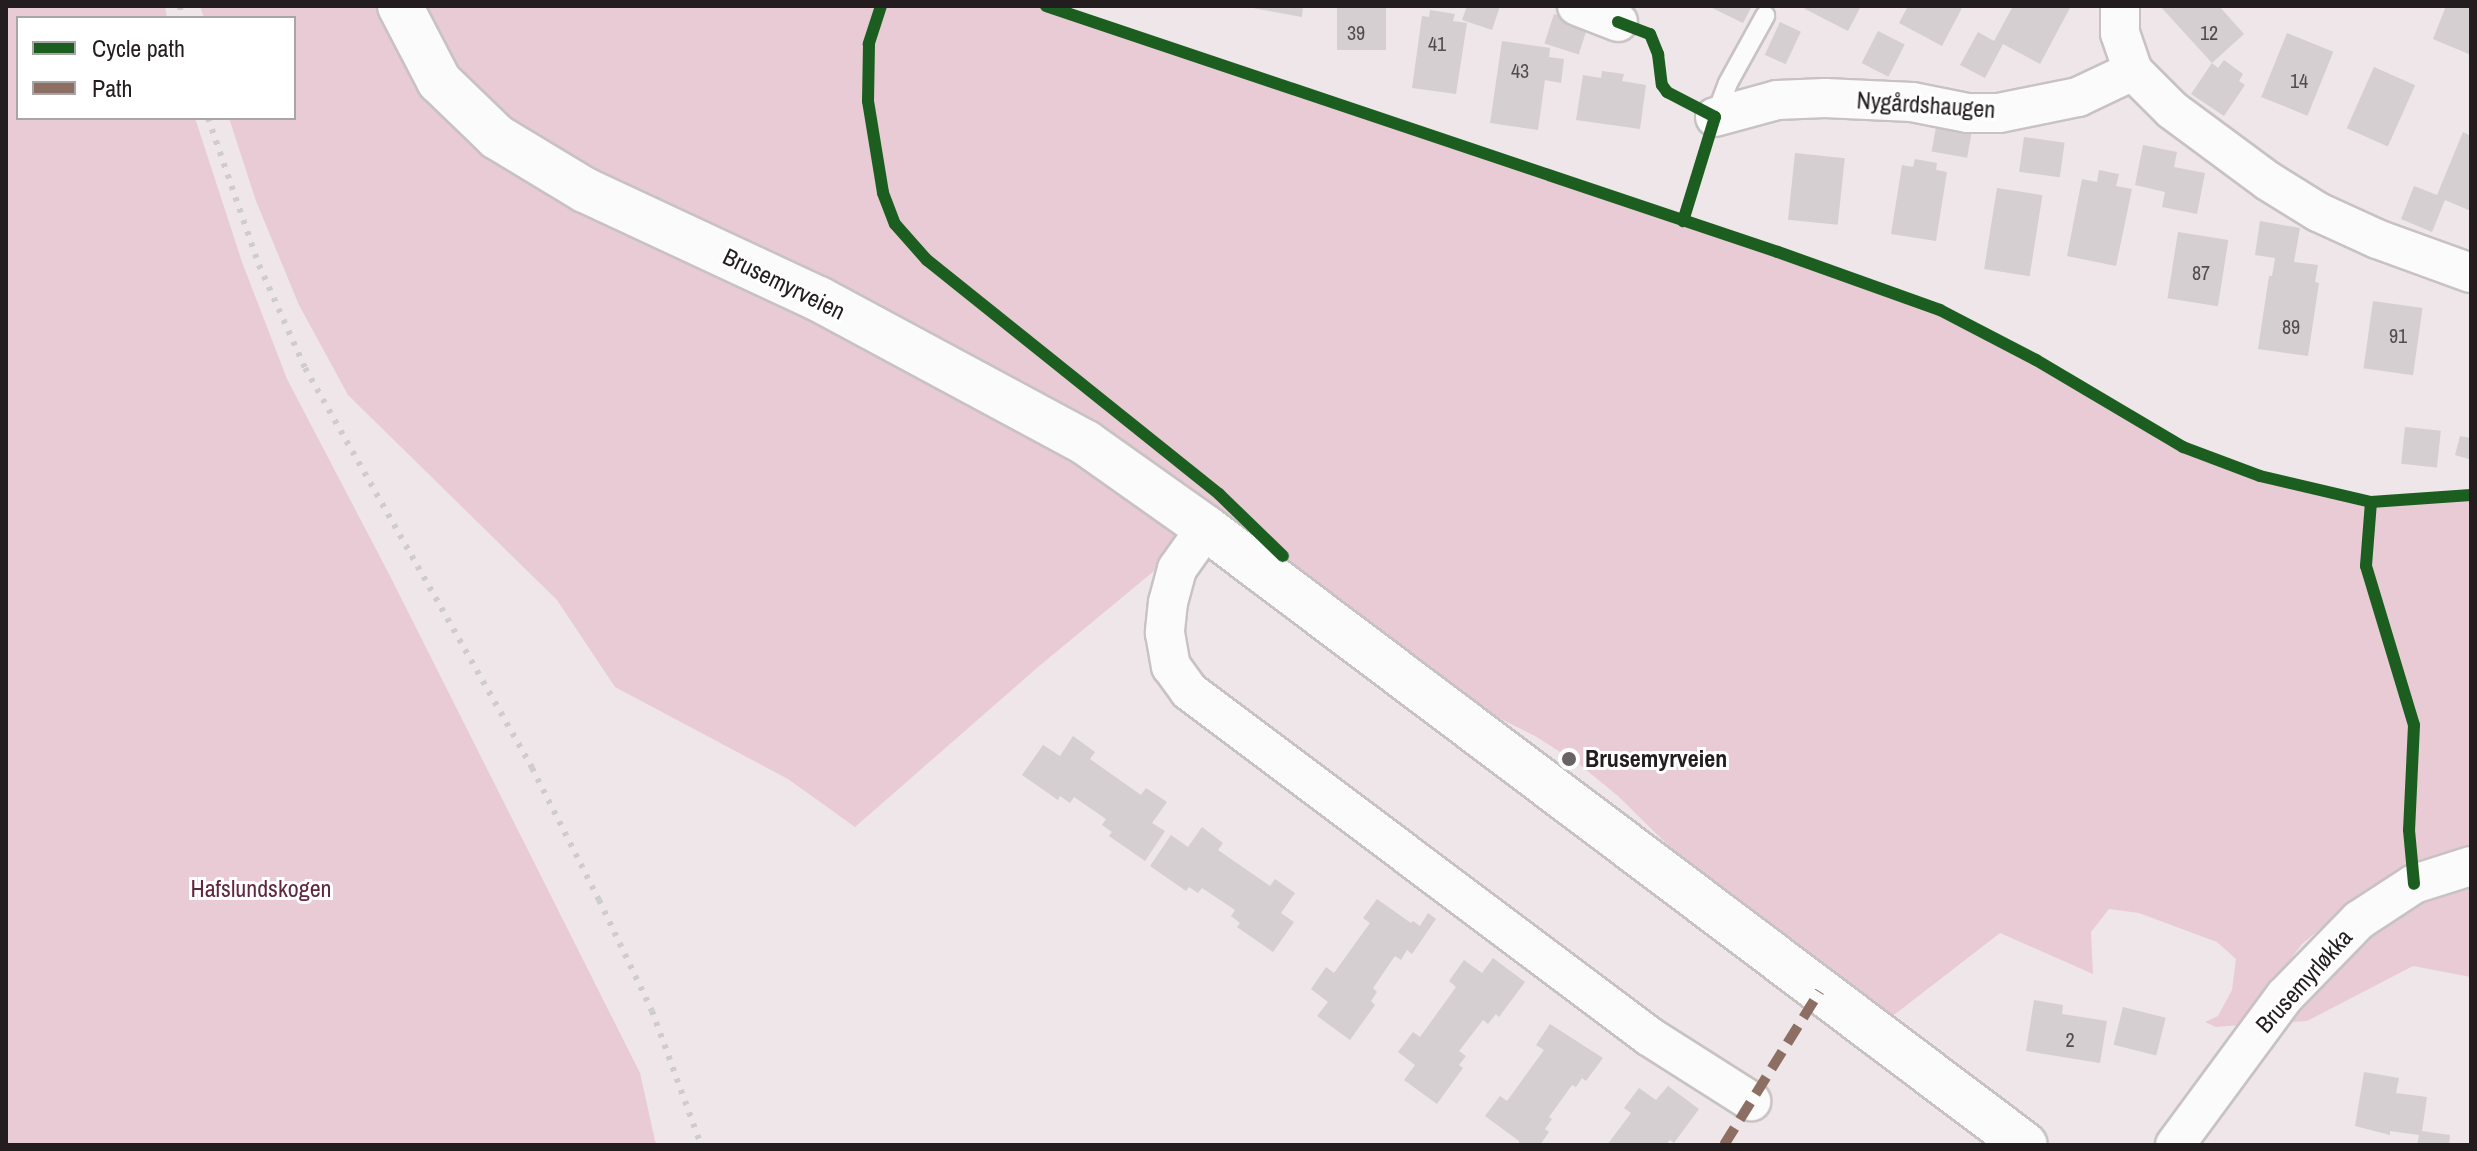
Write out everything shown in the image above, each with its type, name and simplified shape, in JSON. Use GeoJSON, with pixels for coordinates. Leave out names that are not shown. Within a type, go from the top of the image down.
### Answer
{"type":"FeatureCollection","features":[{"type":"Feature","properties":{"kind":"street","name":"Brusemyrveien"},"geometry":{"type":"LineString","coordinates":[[400,6],[439,81],[497,137],[585,190],[819,299],[1086,443],[1206,528],[2025,1145]]}},
{"type":"Feature","properties":{"kind":"street"},"geometry":{"type":"LineString","coordinates":[[1577,6],[1618,22]]}},
{"type":"Feature","properties":{"kind":"street"},"geometry":{"type":"LineString","coordinates":[[2120,6],[2120,33],[2133,71],[2172,110],[2268,181],[2318,212],[2377,239],[2471,273]]}},
{"type":"Feature","properties":{"kind":"street","name":"Nygårdshaugen"},"geometry":{"type":"LineString","coordinates":[[1715,117],[1777,100],[1825,98],[1912,102],[1967,113],[2010,111],[2078,97],[2133,71]]}},
{"type":"Feature","properties":{"kind":"street"},"geometry":{"type":"LineString","coordinates":[[1206,528],[1177,569],[1168,602],[1165,633],[1171,666],[1189,691],[1650,1037],[1751,1101]]}},
{"type":"Feature","properties":{"kind":"street","name":"Brusemyrløkka"},"geometry":{"type":"LineString","coordinates":[[2175,1145],[2285,996],[2359,920],[2414,884],[2471,866]]}},
{"type":"Feature","properties":{"kind":"lane"},"geometry":{"type":"LineString","coordinates":[[1715,117],[1728,83],[1765,16]]}},
{"type":"Feature","properties":{"kind":"green space","name":"Hafslundskogen"},"geometry":{"type":"Polygon","coordinates":[[[6,6],[165,6],[167,16],[16,16],[16,120],[196,120],[242,262],[287,379],[390,576],[640,1073],[656,1145],[6,1145],[6,6]]]}},
{"type":"Feature","properties":{"kind":"green space"},"geometry":{"type":"Polygon","coordinates":[[[200,6],[1046,6],[1778,252],[1940,310],[2036,360],[2183,447],[2260,476],[2371,502],[2471,495],[2471,977],[2413,966],[2307,1021],[2264,1024],[2412,865],[2373,885],[2302,944],[2241,1025],[2216,1027],[2205,1022],[2218,1016],[2232,990],[2236,959],[2217,942],[2139,913],[2109,909],[2091,932],[2093,974],[2000,933],[1890,1018],[1684,861],[1618,796],[1579,764],[1535,736],[1485,711],[1283,556],[1206,528],[1038,667],[855,827],[788,779],[615,687],[557,600],[348,395],[299,305],[256,201],[230,120],[296,120],[296,16],[203,16],[200,6]]]}},
{"type":"Feature","properties":{"kind":"building"},"geometry":{"type":"Polygon","coordinates":[[[1242,6],[1303,6],[1302,17],[1242,6]]]}},
{"type":"Feature","properties":{"kind":"building"},"geometry":{"type":"Polygon","coordinates":[[[1337,6],[1386,6],[1386,50],[1337,50],[1337,6]]]}},
{"type":"Feature","properties":{"kind":"building"},"geometry":{"type":"Polygon","coordinates":[[[1467,6],[1500,6],[1492,30],[1462,20],[1467,6]]]}},
{"type":"Feature","properties":{"kind":"building"},"geometry":{"type":"Polygon","coordinates":[[[1708,6],[1752,6],[1743,23],[1708,6]]]}},
{"type":"Feature","properties":{"kind":"building"},"geometry":{"type":"Polygon","coordinates":[[[1806,6],[1861,6],[1848,31],[1805,9],[1806,6]]]}},
{"type":"Feature","properties":{"kind":"building"},"geometry":{"type":"Polygon","coordinates":[[[1908,6],[1963,6],[1942,46],[1899,23],[1908,6]]]}},
{"type":"Feature","properties":{"kind":"building"},"geometry":{"type":"Polygon","coordinates":[[[2013,6],[2071,6],[2040,64],[2003,44],[1985,78],[1960,65],[1978,32],[1994,41],[2013,6]]]}},
{"type":"Feature","properties":{"kind":"building"},"geometry":{"type":"Polygon","coordinates":[[[2160,6],[2219,6],[2244,34],[2212,63],[2160,6]]]}},
{"type":"Feature","properties":{"kind":"building"},"geometry":{"type":"Polygon","coordinates":[[[2446,6],[2471,6],[2471,55],[2433,39],[2446,6]]]}},
{"type":"Feature","properties":{"kind":"building"},"geometry":{"type":"Polygon","coordinates":[[[1430,10],[1455,14],[1453,21],[1467,23],[1456,94],[1412,88],[1422,16],[1429,17],[1430,10]]]}},
{"type":"Feature","properties":{"kind":"building"},"geometry":{"type":"Polygon","coordinates":[[[1554,14],[1588,25],[1579,55],[1544,43],[1554,14]]]}},
{"type":"Feature","properties":{"kind":"building"},"geometry":{"type":"Polygon","coordinates":[[[1780,22],[1801,32],[1786,64],[1765,55],[1780,22]]]}},
{"type":"Feature","properties":{"kind":"building"},"geometry":{"type":"Polygon","coordinates":[[[1878,31],[1905,45],[1888,77],[1862,63],[1878,31]]]}},
{"type":"Feature","properties":{"kind":"building"},"geometry":{"type":"Polygon","coordinates":[[[2287,33],[2333,52],[2308,116],[2261,97],[2287,33]]]}},
{"type":"Feature","properties":{"kind":"building"},"geometry":{"type":"Polygon","coordinates":[[[1502,41],[1550,48],[1549,57],[1564,59],[1561,83],[1545,80],[1538,130],[1490,123],[1502,41]]]}},
{"type":"Feature","properties":{"kind":"building"},"geometry":{"type":"Polygon","coordinates":[[[2224,60],[2243,74],[2239,81],[2245,85],[2224,116],[2191,94],[2212,63],[2218,68],[2224,60]]]}},
{"type":"Feature","properties":{"kind":"building"},"geometry":{"type":"Polygon","coordinates":[[[2374,67],[2415,85],[2388,147],[2347,128],[2374,67]]]}},
{"type":"Feature","properties":{"kind":"building"},"geometry":{"type":"Polygon","coordinates":[[[1602,71],[1624,74],[1622,81],[1646,85],[1640,129],[1576,120],[1583,75],[1601,78],[1602,71]]]}},
{"type":"Feature","properties":{"kind":"building"},"geometry":{"type":"Polygon","coordinates":[[[1936,127],[1971,133],[1967,158],[1932,152],[1936,127]]]}},
{"type":"Feature","properties":{"kind":"building"},"geometry":{"type":"Polygon","coordinates":[[[2463,132],[2471,136],[2471,211],[2445,200],[2432,232],[2401,219],[2414,186],[2437,195],[2463,132]]]}},
{"type":"Feature","properties":{"kind":"building"},"geometry":{"type":"Polygon","coordinates":[[[2024,137],[2065,143],[2060,177],[2019,172],[2024,137]]]}},
{"type":"Feature","properties":{"kind":"building"},"geometry":{"type":"Polygon","coordinates":[[[2143,145],[2177,152],[2174,167],[2205,173],[2197,214],[2162,207],[2165,192],[2135,185],[2143,145]]]}},
{"type":"Feature","properties":{"kind":"building"},"geometry":{"type":"Polygon","coordinates":[[[1795,153],[1845,158],[1838,225],[1788,220],[1795,153]]]}},
{"type":"Feature","properties":{"kind":"building"},"geometry":{"type":"Polygon","coordinates":[[[1915,159],[1937,163],[1936,170],[1947,172],[1936,241],[1891,234],[1902,165],[1913,167],[1915,159]]]}},
{"type":"Feature","properties":{"kind":"building"},"geometry":{"type":"Polygon","coordinates":[[[2099,170],[2119,174],[2116,186],[2132,189],[2116,266],[2067,256],[2082,179],[2097,182],[2099,170]]]}},
{"type":"Feature","properties":{"kind":"building"},"geometry":{"type":"Polygon","coordinates":[[[1997,188],[2042,195],[2030,276],[1984,269],[1997,188]]]}},
{"type":"Feature","properties":{"kind":"building"},"geometry":{"type":"Polygon","coordinates":[[[2260,221],[2300,228],[2294,262],[2318,265],[2315,282],[2319,283],[2308,356],[2258,349],[2269,276],[2272,276],[2275,258],[2255,255],[2260,221]]]}},
{"type":"Feature","properties":{"kind":"building"},"geometry":{"type":"Polygon","coordinates":[[[2178,232],[2228,240],[2218,306],[2168,298],[2178,232]]]}},
{"type":"Feature","properties":{"kind":"building"},"geometry":{"type":"Polygon","coordinates":[[[2373,301],[2423,308],[2413,375],[2364,368],[2373,301]]]}},
{"type":"Feature","properties":{"kind":"building"},"geometry":{"type":"Polygon","coordinates":[[[2405,427],[2441,431],[2437,468],[2401,464],[2405,427]]]}},
{"type":"Feature","properties":{"kind":"building"},"geometry":{"type":"Polygon","coordinates":[[[2460,436],[2471,438],[2469,459],[2455,455],[2460,436]]]}},
{"type":"Feature","properties":{"kind":"building"},"geometry":{"type":"Polygon","coordinates":[[[1073,736],[1095,752],[1090,759],[1141,795],[1146,788],[1167,802],[1152,823],[1165,831],[1145,861],[1109,836],[1112,832],[1102,825],[1106,819],[1074,797],[1070,803],[1060,796],[1058,800],[1022,775],[1043,745],[1060,756],[1073,736]]]}},
{"type":"Feature","properties":{"kind":"building"},"geometry":{"type":"Polygon","coordinates":[[[1202,827],[1223,843],[1218,850],[1270,886],[1275,879],[1295,893],[1281,913],[1294,922],[1273,952],[1237,927],[1240,923],[1231,916],[1235,910],[1202,888],[1198,893],[1189,887],[1186,891],[1150,866],[1171,835],[1188,847],[1202,827]]]}},
{"type":"Feature","properties":{"kind":"building"},"geometry":{"type":"Polygon","coordinates":[[[1377,899],[1411,923],[1413,921],[1420,926],[1428,913],[1436,919],[1412,954],[1407,950],[1401,960],[1395,956],[1373,988],[1377,992],[1371,1001],[1375,1005],[1350,1040],[1317,1016],[1328,1002],[1311,989],[1326,967],[1334,973],[1370,923],[1363,918],[1377,899]]]}},
{"type":"Feature","properties":{"kind":"building"},"geometry":{"type":"Polygon","coordinates":[[[1493,958],[1525,982],[1499,1017],[1496,1014],[1488,1024],[1483,1020],[1459,1051],[1466,1056],[1459,1065],[1463,1068],[1437,1104],[1404,1080],[1415,1065],[1398,1052],[1413,1032],[1420,1037],[1456,987],[1449,981],[1464,960],[1482,973],[1493,958]]]}},
{"type":"Feature","properties":{"kind":"building"},"geometry":{"type":"Polygon","coordinates":[[[2034,1000],[2063,1005],[2062,1014],[2107,1021],[2100,1063],[2026,1051],[2034,1000]]]}},
{"type":"Feature","properties":{"kind":"building"},"geometry":{"type":"Polygon","coordinates":[[[2123,1007],[2166,1018],[2156,1055],[2114,1045],[2123,1007]]]}},
{"type":"Feature","properties":{"kind":"building"},"geometry":{"type":"Polygon","coordinates":[[[1550,1024],[1603,1058],[1586,1081],[1582,1078],[1576,1087],[1572,1085],[1549,1117],[1552,1119],[1545,1129],[1549,1132],[1540,1145],[1519,1145],[1519,1141],[1485,1116],[1500,1096],[1507,1101],[1544,1050],[1536,1045],[1550,1024]]]}},
{"type":"Feature","properties":{"kind":"building"},"geometry":{"type":"Polygon","coordinates":[[[2364,1072],[2399,1078],[2396,1093],[2427,1097],[2422,1131],[2450,1135],[2449,1145],[2417,1145],[2419,1135],[2390,1131],[2390,1135],[2355,1126],[2364,1072]]]}},
{"type":"Feature","properties":{"kind":"building"},"geometry":{"type":"Polygon","coordinates":[[[1668,1086],[1699,1109],[1674,1143],[1670,1140],[1666,1145],[1607,1145],[1631,1113],[1624,1108],[1639,1088],[1656,1100],[1668,1086]]]}},
{"type":"Feature","properties":{"kind":"railway"},"geometry":{"type":"LineString","coordinates":[[180,6],[182,16]]}},
{"type":"Feature","properties":{"kind":"railway"},"geometry":{"type":"LineString","coordinates":[[209,120],[259,265],[305,368],[532,768],[652,1011],[701,1145]]}},
{"type":"Feature","properties":{"kind":"marked path"},"geometry":{"type":"LineString","coordinates":[[1724,1145],[1820,991]]}},
{"type":"Feature","properties":{"kind":"cycle path"},"geometry":{"type":"LineString","coordinates":[[881,6],[869,44],[868,101],[883,193],[895,224],[927,260],[1219,494],[1283,556]]}},
{"type":"Feature","properties":{"kind":"cycle path"},"geometry":{"type":"LineString","coordinates":[[1046,6],[1778,252],[1940,310],[2036,360],[2183,447],[2260,476],[2371,502],[2471,495]]}},
{"type":"Feature","properties":{"kind":"cycle path"},"geometry":{"type":"LineString","coordinates":[[1618,22],[1650,34],[1658,54],[1662,85],[1667,92],[1715,117],[1683,221]]}},
{"type":"Feature","properties":{"kind":"cycle path"},"geometry":{"type":"LineString","coordinates":[[2371,502],[2366,566],[2414,725],[2409,830],[2414,884]]}},
{"type":"Feature","properties":{"kind":"place","name":"Brusemyrveien"},"geometry":{"type":"Point","coordinates":[1569,759]}}]}
